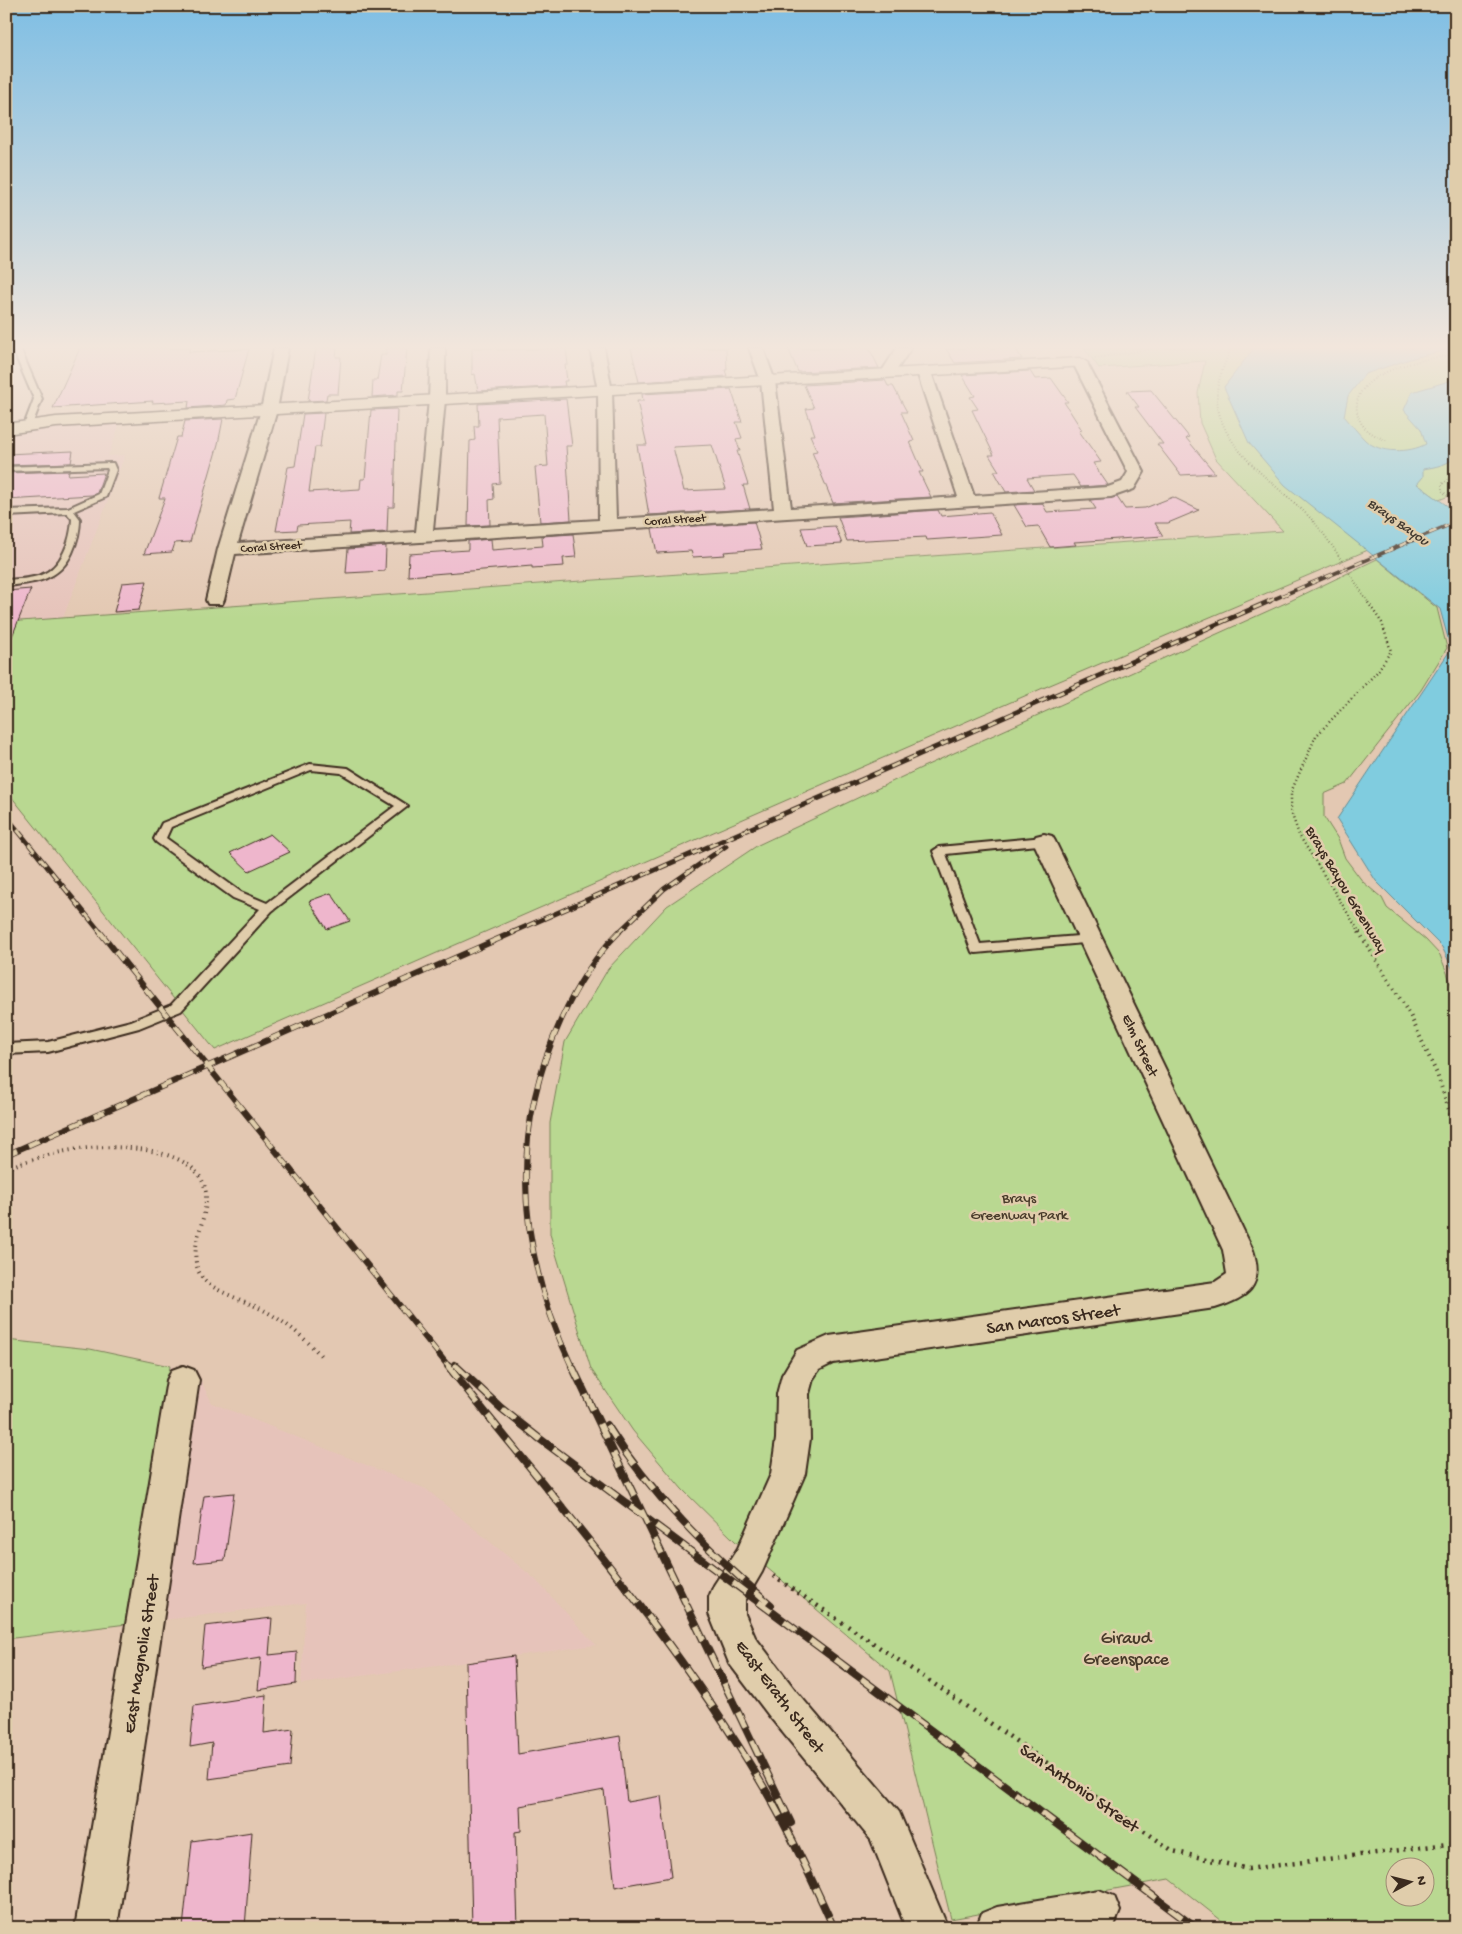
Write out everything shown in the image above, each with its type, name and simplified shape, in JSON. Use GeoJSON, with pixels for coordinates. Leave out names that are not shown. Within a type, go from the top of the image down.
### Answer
{"type":"FeatureCollection","features":[{"type":"Feature","properties":{"kind":"street"},"geometry":{"type":"LineString","coordinates":[[215,600],[227,549],[260,438]]}},
{"type":"Feature","properties":{"kind":"street"},"geometry":{"type":"LineString","coordinates":[[424,536],[433,438]]}},
{"type":"Feature","properties":{"kind":"street"},"geometry":{"type":"LineString","coordinates":[[606,438],[608,524]]}},
{"type":"Feature","properties":{"kind":"street"},"geometry":{"type":"LineString","coordinates":[[775,438],[783,513]]}},
{"type":"Feature","properties":{"kind":"street"},"geometry":{"type":"LineString","coordinates":[[946,438],[967,500]]}},
{"type":"Feature","properties":{"kind":"street","name":"Coral Street"},"geometry":{"type":"LineString","coordinates":[[227,549],[1111,492],[1128,485],[1136,472],[1119,438]]}},
{"type":"Feature","properties":{"kind":"street","name":"Elm Street"},"geometry":{"type":"LineString","coordinates":[[1044,841],[1238,1250]]}},
{"type":"Feature","properties":{"kind":"street","name":"San Marcos Street"},"geometry":{"type":"LineString","coordinates":[[829,1350],[1226,1292],[1234,1288],[1242,1278],[1243,1264],[1238,1250]]}},
{"type":"Feature","properties":{"kind":"street","name":"East Erath Street"},"geometry":{"type":"LineString","coordinates":[[829,1350],[808,1360],[798,1375],[793,1394],[792,1448],[788,1474],[750,1560],[733,1585],[726,1605],[727,1614],[742,1650],[783,1704],[885,1826],[927,1928]]}},
{"type":"Feature","properties":{"kind":"street","name":"East Magnolia Street"},"geometry":{"type":"LineString","coordinates":[[96,1928],[183,1380]]}},
{"type":"Feature","properties":{"kind":"street"},"geometry":{"type":"LineString","coordinates":[[997,1928],[1099,1911]]}},
{"type":"Feature","properties":{"kind":"lane"},"geometry":{"type":"LineString","coordinates":[[6,469],[110,465],[112,470],[102,496],[69,510],[6,513]]}},
{"type":"Feature","properties":{"kind":"lane"},"geometry":{"type":"LineString","coordinates":[[6,583],[38,579],[60,569],[64,563],[76,527],[76,519],[69,510]]}},
{"type":"Feature","properties":{"kind":"lane"},"geometry":{"type":"LineString","coordinates":[[6,1049],[48,1047],[134,1025],[176,1008],[268,908],[402,806],[344,770],[310,767],[166,825],[160,838],[237,895],[268,908]]}},
{"type":"Feature","properties":{"kind":"lane"},"geometry":{"type":"LineString","coordinates":[[1044,841],[939,851],[976,949],[1091,939]]}},
{"type":"Feature","properties":{"kind":"path","name":"Brays Bayou Greenway"},"geometry":{"type":"LineString","coordinates":[[1230,438],[1245,458],[1314,523],[1382,623],[1391,651],[1377,672],[1316,736],[1291,792],[1290,802],[1294,824],[1311,857],[1410,1016],[1437,1074],[1456,1131]]}},
{"type":"Feature","properties":{"kind":"path"},"geometry":{"type":"LineString","coordinates":[[1382,438],[1386,440]]}},
{"type":"Feature","properties":{"kind":"path"},"geometry":{"type":"LineString","coordinates":[[1456,475],[1442,484],[1442,491],[1456,502]]}},
{"type":"Feature","properties":{"kind":"path"},"geometry":{"type":"LineString","coordinates":[[6,1168],[37,1158],[81,1149],[139,1151],[183,1160],[196,1171],[205,1186],[204,1212],[196,1252],[197,1265],[201,1276],[216,1290],[244,1300],[293,1328],[308,1340],[322,1357]]}},
{"type":"Feature","properties":{"kind":"path","name":"San Antonio Street"},"geometry":{"type":"LineString","coordinates":[[750,1560],[940,1688],[1172,1851],[1248,1869],[1456,1843]]}},
{"type":"Feature","properties":{"kind":"shaded area"},"geometry":{"type":"Polygon","coordinates":[[[6,438],[114,438],[108,456],[125,455],[63,618],[6,622],[6,438]]]}},
{"type":"Feature","properties":{"kind":"shaded area"},"geometry":{"type":"Polygon","coordinates":[[[6,1340],[90,1349],[170,1366],[198,1375],[212,1403],[426,1489],[535,1579],[596,1645],[301,1684],[306,1603],[6,1639],[6,1340]]]}},
{"type":"Feature","properties":{"kind":"green space"},"geometry":{"type":"Polygon","coordinates":[[[1207,438],[1267,438],[1349,536],[1368,550],[1043,688],[215,1050],[6,790],[6,622],[1283,531],[1216,459],[1207,438]]]}},
{"type":"Feature","properties":{"kind":"green space"},"geometry":{"type":"Polygon","coordinates":[[[1354,438],[1456,438],[1456,493],[1439,500],[1354,438]]]}},
{"type":"Feature","properties":{"kind":"green space","name":"Brays Greenway Park"},"geometry":{"type":"Polygon","coordinates":[[[1377,559],[1437,608],[1447,648],[1421,690],[1347,784],[1324,794],[1324,817],[1338,839],[1345,858],[1363,882],[1382,898],[1387,908],[1426,940],[1440,955],[1456,996],[1456,1928],[1231,1928],[1169,1879],[951,1919],[890,1671],[735,1541],[682,1489],[633,1431],[591,1369],[550,1234],[550,1123],[565,1042],[608,969],[667,906],[758,845],[923,767],[1290,601],[1377,559]]]}},
{"type":"Feature","properties":{"kind":"green space"},"geometry":{"type":"Polygon","coordinates":[[[6,1340],[90,1349],[170,1366],[127,1624],[6,1639],[6,1340]]]}},
{"type":"Feature","properties":{"kind":"water","name":"Brays Bayou"},"geometry":{"type":"Polygon","coordinates":[[[1247,438],[1363,438],[1371,445],[1395,451],[1412,449],[1426,444],[1424,438],[1456,438],[1456,457],[1445,464],[1423,469],[1423,477],[1417,484],[1456,512],[1456,976],[1442,947],[1376,881],[1337,819],[1451,649],[1440,609],[1285,485],[1247,438]]]}},
{"type":"Feature","properties":{"kind":"building"},"geometry":{"type":"Polygon","coordinates":[[[177,438],[219,438],[190,542],[175,543],[172,552],[144,554],[165,498],[159,498],[177,438]]]}},
{"type":"Feature","properties":{"kind":"building"},"geometry":{"type":"Polygon","coordinates":[[[299,438],[321,438],[320,447],[315,447],[309,492],[360,489],[361,479],[365,479],[369,438],[396,438],[394,507],[388,507],[387,532],[349,534],[350,522],[298,525],[297,530],[276,531],[288,467],[295,466],[299,438]]]}},
{"type":"Feature","properties":{"kind":"building"},"geometry":{"type":"Polygon","coordinates":[[[475,438],[498,438],[500,483],[493,484],[494,499],[489,500],[490,525],[468,526],[470,441],[475,440],[475,438]]]}},
{"type":"Feature","properties":{"kind":"building"},"geometry":{"type":"Polygon","coordinates":[[[546,438],[571,438],[572,446],[566,446],[571,520],[540,522],[535,467],[548,466],[546,438]]]}},
{"type":"Feature","properties":{"kind":"building"},"geometry":{"type":"Polygon","coordinates":[[[645,438],[740,438],[736,439],[740,451],[737,451],[748,485],[743,485],[750,509],[649,515],[637,445],[647,445],[645,438]],[[712,445],[673,447],[684,491],[726,489],[712,445]]]}},
{"type":"Feature","properties":{"kind":"building"},"geometry":{"type":"Polygon","coordinates":[[[811,438],[913,438],[914,441],[910,442],[923,472],[919,472],[931,497],[833,503],[812,452],[817,451],[811,438]]]}},
{"type":"Feature","properties":{"kind":"building"},"geometry":{"type":"Polygon","coordinates":[[[986,438],[1084,438],[1101,462],[1093,463],[1108,485],[1081,487],[1073,475],[1027,478],[1034,490],[1006,492],[994,471],[999,471],[989,455],[994,455],[986,438]]]}},
{"type":"Feature","properties":{"kind":"building"},"geometry":{"type":"Polygon","coordinates":[[[1159,438],[1186,438],[1215,473],[1181,475],[1157,444],[1163,444],[1159,438]]]}},
{"type":"Feature","properties":{"kind":"building"},"geometry":{"type":"Polygon","coordinates":[[[73,451],[71,463],[6,465],[6,454],[73,451]]]}},
{"type":"Feature","properties":{"kind":"building"},"geometry":{"type":"Polygon","coordinates":[[[69,471],[68,475],[104,473],[97,493],[92,495],[6,500],[6,473],[69,471]]]}},
{"type":"Feature","properties":{"kind":"building"},"geometry":{"type":"Polygon","coordinates":[[[1117,497],[1125,509],[1145,508],[1173,497],[1199,510],[1168,523],[1155,523],[1163,536],[1074,542],[1076,545],[1050,547],[1038,526],[1027,527],[1014,505],[1042,503],[1047,512],[1096,509],[1090,500],[1117,497]]]}},
{"type":"Feature","properties":{"kind":"building"},"geometry":{"type":"Polygon","coordinates":[[[938,510],[941,516],[990,512],[1002,535],[927,540],[926,537],[847,541],[838,517],[938,510]]]}},
{"type":"Feature","properties":{"kind":"building"},"geometry":{"type":"Polygon","coordinates":[[[754,522],[762,549],[724,552],[725,555],[693,557],[691,551],[657,553],[652,529],[754,522]]]}},
{"type":"Feature","properties":{"kind":"building"},"geometry":{"type":"Polygon","coordinates":[[[835,526],[842,544],[807,546],[801,528],[835,526]]]}},
{"type":"Feature","properties":{"kind":"building"},"geometry":{"type":"Polygon","coordinates":[[[573,534],[576,557],[563,558],[564,566],[532,568],[532,566],[408,576],[409,554],[468,550],[468,541],[491,539],[492,550],[543,546],[542,536],[573,534]]]}},
{"type":"Feature","properties":{"kind":"building"},"geometry":{"type":"Polygon","coordinates":[[[386,546],[385,571],[346,573],[348,549],[386,546]]]}},
{"type":"Feature","properties":{"kind":"building"},"geometry":{"type":"Polygon","coordinates":[[[147,581],[139,610],[114,612],[122,583],[147,581]]]}},
{"type":"Feature","properties":{"kind":"building"},"geometry":{"type":"Polygon","coordinates":[[[31,589],[7,649],[6,649],[6,591],[31,589]]]}},
{"type":"Feature","properties":{"kind":"building"},"geometry":{"type":"Polygon","coordinates":[[[270,834],[290,852],[249,871],[230,853],[270,834]]]}},
{"type":"Feature","properties":{"kind":"building"},"geometry":{"type":"Polygon","coordinates":[[[331,893],[350,921],[327,929],[309,901],[331,893]]]}},
{"type":"Feature","properties":{"kind":"building"},"geometry":{"type":"Polygon","coordinates":[[[234,1493],[225,1560],[194,1563],[204,1496],[234,1493]]]}},
{"type":"Feature","properties":{"kind":"building"},"geometry":{"type":"Polygon","coordinates":[[[272,1618],[269,1655],[297,1652],[296,1684],[258,1690],[261,1658],[201,1667],[205,1626],[272,1618]]]}},
{"type":"Feature","properties":{"kind":"building"},"geometry":{"type":"Polygon","coordinates":[[[514,1656],[518,1754],[620,1736],[627,1802],[661,1796],[671,1877],[615,1887],[604,1790],[520,1806],[521,1831],[515,1832],[518,1928],[472,1928],[466,1663],[514,1656]]]}},
{"type":"Feature","properties":{"kind":"building"},"geometry":{"type":"Polygon","coordinates":[[[266,1695],[264,1733],[293,1729],[290,1767],[209,1779],[212,1743],[190,1747],[194,1706],[266,1695]]]}},
{"type":"Feature","properties":{"kind":"building"},"geometry":{"type":"Polygon","coordinates":[[[252,1832],[245,1928],[183,1928],[192,1841],[252,1832]]]}},
{"type":"Feature","properties":{"kind":"railway"},"geometry":{"type":"LineString","coordinates":[[1267,602],[1456,522]]}},
{"type":"Feature","properties":{"kind":"railway"},"geometry":{"type":"LineString","coordinates":[[511,933],[1270,601]]}},
{"type":"Feature","properties":{"kind":"railway"},"geometry":{"type":"LineString","coordinates":[[6,816],[101,933]]}},
{"type":"Feature","properties":{"kind":"railway"},"geometry":{"type":"LineString","coordinates":[[618,933],[664,889],[726,846]]}},
{"type":"Feature","properties":{"kind":"railway"},"geometry":{"type":"LineString","coordinates":[[100,932],[208,1066]]}},
{"type":"Feature","properties":{"kind":"railway"},"geometry":{"type":"LineString","coordinates":[[208,1066],[514,932]]}},
{"type":"Feature","properties":{"kind":"railway"},"geometry":{"type":"LineString","coordinates":[[572,1367],[554,1324],[540,1281],[531,1238],[526,1194],[527,1151],[533,1107],[544,1064],[561,1020],[586,973],[618,933]]}},
{"type":"Feature","properties":{"kind":"railway"},"geometry":{"type":"LineString","coordinates":[[6,1155],[208,1066]]}},
{"type":"Feature","properties":{"kind":"railway"},"geometry":{"type":"LineString","coordinates":[[208,1066],[449,1367]]}},
{"type":"Feature","properties":{"kind":"railway"},"geometry":{"type":"LineString","coordinates":[[448,1366],[613,1570],[691,1676],[728,1730],[773,1803],[834,1928]]}},
{"type":"Feature","properties":{"kind":"railway"},"geometry":{"type":"LineString","coordinates":[[456,1366],[501,1408],[644,1517]]}},
{"type":"Feature","properties":{"kind":"railway"},"geometry":{"type":"LineString","coordinates":[[572,1366],[644,1517]]}},
{"type":"Feature","properties":{"kind":"railway"},"geometry":{"type":"LineString","coordinates":[[607,1425],[642,1475],[682,1521],[725,1564],[771,1605]]}},
{"type":"Feature","properties":{"kind":"railway"},"geometry":{"type":"LineString","coordinates":[[644,1517],[1196,1928]]}},
{"type":"Feature","properties":{"kind":"railway"},"geometry":{"type":"LineString","coordinates":[[644,1517],[791,1823]]}},
{"type":"Feature","properties":{"kind":"park label","name":"Giraud Greenspace"},"geometry":{"type":"Point","coordinates":[1126,1647]}}]}
